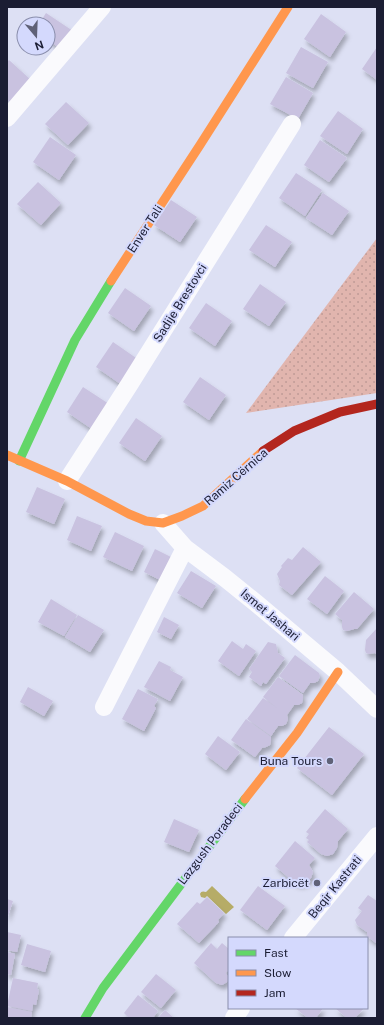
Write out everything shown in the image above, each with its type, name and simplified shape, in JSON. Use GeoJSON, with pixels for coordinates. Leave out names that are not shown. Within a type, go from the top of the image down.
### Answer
{"type":"FeatureCollection","features":[{"type":"Feature","properties":{"kind":"street"},"geometry":{"type":"LineString","coordinates":[[7,118],[102,7]]}},
{"type":"Feature","properties":{"kind":"street","name":"Enver Tali"},"geometry":{"type":"LineString","coordinates":[[19,461],[75,340],[121,265],[288,7]]}},
{"type":"Feature","properties":{"kind":"street","name":"Sadije Brestovci"},"geometry":{"type":"LineString","coordinates":[[67,481],[129,385],[292,124]]}},
{"type":"Feature","properties":{"kind":"street","name":"Ramiz Cërnica"},"geometry":{"type":"LineString","coordinates":[[163,523],[203,506],[259,454],[294,432],[340,412],[377,404]]}},
{"type":"Feature","properties":{"kind":"street"},"geometry":{"type":"LineString","coordinates":[[7,455],[67,481],[128,514],[146,520],[163,523]]}},
{"type":"Feature","properties":{"kind":"street","name":"Ismet Jashari"},"geometry":{"type":"LineString","coordinates":[[163,523],[185,548],[256,603],[338,672],[377,709]]}},
{"type":"Feature","properties":{"kind":"street"},"geometry":{"type":"LineString","coordinates":[[104,708],[185,548]]}},
{"type":"Feature","properties":{"kind":"street","name":"Lazgush Poradeci"},"geometry":{"type":"LineString","coordinates":[[85,1018],[103,988],[231,817],[298,733],[338,672]]}},
{"type":"Feature","properties":{"kind":"street","name":"Beqir Kastrati"},"geometry":{"type":"LineString","coordinates":[[295,937],[377,836]]}},
{"type":"Feature","properties":{"kind":"street"},"geometry":{"type":"LineString","coordinates":[[234,1018],[240,1009]]}},
{"type":"Feature","properties":{"kind":"shaded area"},"geometry":{"type":"Polygon","coordinates":[[[377,238],[377,393],[246,413],[377,238]]]}},
{"type":"Feature","properties":{"kind":"shaded area"},"geometry":{"type":"Polygon","coordinates":[[[212,886],[234,907],[226,914],[207,896],[205,898],[201,897],[201,892],[206,892],[212,886]]]}},
{"type":"Feature","properties":{"kind":"building"},"geometry":{"type":"Polygon","coordinates":[[[321,14],[346,32],[330,57],[304,39],[321,14]]]}},
{"type":"Feature","properties":{"kind":"building"},"geometry":{"type":"Polygon","coordinates":[[[56,20],[73,31],[61,49],[56,46],[56,20]]]}},
{"type":"Feature","properties":{"kind":"building"},"geometry":{"type":"Polygon","coordinates":[[[301,47],[328,62],[313,88],[286,73],[301,47]]]}},
{"type":"Feature","properties":{"kind":"building"},"geometry":{"type":"Polygon","coordinates":[[[377,47],[377,80],[362,69],[377,47]]]}},
{"type":"Feature","properties":{"kind":"building"},"geometry":{"type":"Polygon","coordinates":[[[9,60],[32,81],[11,103],[7,99],[7,62],[9,60]]]}},
{"type":"Feature","properties":{"kind":"building"},"geometry":{"type":"Polygon","coordinates":[[[286,77],[313,93],[298,119],[270,104],[286,77]]]}},
{"type":"Feature","properties":{"kind":"building"},"geometry":{"type":"Polygon","coordinates":[[[66,102],[89,123],[68,145],[45,124],[66,102]]]}},
{"type":"Feature","properties":{"kind":"building"},"geometry":{"type":"Polygon","coordinates":[[[338,111],[363,129],[347,154],[320,136],[338,111]]]}},
{"type":"Feature","properties":{"kind":"building"},"geometry":{"type":"Polygon","coordinates":[[[50,137],[76,155],[59,180],[33,162],[50,137]]]}},
{"type":"Feature","properties":{"kind":"building"},"geometry":{"type":"Polygon","coordinates":[[[320,140],[347,158],[329,182],[304,165],[320,140]]]}},
{"type":"Feature","properties":{"kind":"building"},"geometry":{"type":"Polygon","coordinates":[[[296,173],[322,190],[305,216],[279,198],[296,173]]]}},
{"type":"Feature","properties":{"kind":"building"},"geometry":{"type":"Polygon","coordinates":[[[38,182],[61,203],[41,225],[17,204],[38,182]]]}},
{"type":"Feature","properties":{"kind":"building"},"geometry":{"type":"Polygon","coordinates":[[[323,193],[349,211],[332,235],[306,218],[323,193]]]}},
{"type":"Feature","properties":{"kind":"building"},"geometry":{"type":"Polygon","coordinates":[[[171,200],[197,217],[180,242],[154,225],[171,200]]]}},
{"type":"Feature","properties":{"kind":"building"},"geometry":{"type":"Polygon","coordinates":[[[266,225],[292,242],[275,267],[249,250],[266,225]]]}},
{"type":"Feature","properties":{"kind":"building"},"geometry":{"type":"Polygon","coordinates":[[[260,284],[286,302],[269,326],[243,309],[260,284]]]}},
{"type":"Feature","properties":{"kind":"building"},"geometry":{"type":"Polygon","coordinates":[[[125,288],[151,306],[134,331],[108,313],[125,288]]]}},
{"type":"Feature","properties":{"kind":"building"},"geometry":{"type":"Polygon","coordinates":[[[206,303],[232,321],[215,346],[189,328],[206,303]]]}},
{"type":"Feature","properties":{"kind":"building"},"geometry":{"type":"Polygon","coordinates":[[[113,342],[139,360],[122,385],[96,367],[113,342]]]}},
{"type":"Feature","properties":{"kind":"building"},"geometry":{"type":"Polygon","coordinates":[[[200,377],[226,395],[209,420],[183,402],[200,377]]]}},
{"type":"Feature","properties":{"kind":"building"},"geometry":{"type":"Polygon","coordinates":[[[83,387],[109,404],[92,429],[67,412],[83,387]]]}},
{"type":"Feature","properties":{"kind":"building"},"geometry":{"type":"Polygon","coordinates":[[[136,418],[162,436],[145,461],[119,443],[136,418]]]}},
{"type":"Feature","properties":{"kind":"building"},"geometry":{"type":"Polygon","coordinates":[[[37,487],[65,499],[54,524],[26,512],[37,487]]]}},
{"type":"Feature","properties":{"kind":"building"},"geometry":{"type":"Polygon","coordinates":[[[77,516],[102,526],[91,551],[67,540],[77,516]]]}},
{"type":"Feature","properties":{"kind":"building"},"geometry":{"type":"Polygon","coordinates":[[[115,532],[144,546],[132,571],[103,557],[115,532]]]}},
{"type":"Feature","properties":{"kind":"building"},"geometry":{"type":"Polygon","coordinates":[[[303,547],[321,562],[292,595],[279,585],[280,581],[277,574],[282,567],[281,566],[288,558],[292,560],[303,547]]]}},
{"type":"Feature","properties":{"kind":"building"},"geometry":{"type":"Polygon","coordinates":[[[155,549],[177,560],[166,583],[144,572],[155,549]]]}},
{"type":"Feature","properties":{"kind":"building"},"geometry":{"type":"Polygon","coordinates":[[[191,571],[216,586],[202,608],[177,593],[191,571]]]}},
{"type":"Feature","properties":{"kind":"building"},"geometry":{"type":"Polygon","coordinates":[[[325,576],[344,591],[327,614],[307,599],[325,576]]]}},
{"type":"Feature","properties":{"kind":"building"},"geometry":{"type":"Polygon","coordinates":[[[354,592],[374,609],[357,629],[347,631],[343,630],[342,620],[335,614],[354,592]]]}},
{"type":"Feature","properties":{"kind":"building"},"geometry":{"type":"Polygon","coordinates":[[[51,599],[77,615],[64,636],[38,622],[51,599]]]}},
{"type":"Feature","properties":{"kind":"building"},"geometry":{"type":"Polygon","coordinates":[[[78,615],[104,630],[90,652],[65,637],[78,615]]]}},
{"type":"Feature","properties":{"kind":"building"},"geometry":{"type":"Polygon","coordinates":[[[164,617],[179,625],[171,639],[157,632],[164,617]]]}},
{"type":"Feature","properties":{"kind":"building"},"geometry":{"type":"Polygon","coordinates":[[[377,628],[377,655],[375,653],[366,653],[366,640],[377,628]]]}},
{"type":"Feature","properties":{"kind":"building"},"geometry":{"type":"Polygon","coordinates":[[[232,641],[243,649],[246,644],[256,651],[239,676],[218,661],[232,641]]]}},
{"type":"Feature","properties":{"kind":"building"},"geometry":{"type":"Polygon","coordinates":[[[268,642],[276,644],[278,653],[285,658],[266,684],[263,682],[261,686],[249,677],[252,672],[249,669],[268,642]]]}},
{"type":"Feature","properties":{"kind":"building"},"geometry":{"type":"Polygon","coordinates":[[[295,655],[319,673],[320,676],[318,681],[310,683],[303,693],[279,676],[295,655]]]}},
{"type":"Feature","properties":{"kind":"building"},"geometry":{"type":"Polygon","coordinates":[[[159,661],[171,667],[170,670],[183,677],[170,701],[144,687],[159,661]]]}},
{"type":"Feature","properties":{"kind":"building"},"geometry":{"type":"Polygon","coordinates":[[[278,677],[303,695],[303,698],[302,703],[294,705],[287,715],[288,719],[286,724],[278,726],[271,736],[247,719],[263,698],[277,708],[263,697],[278,677]]]}},
{"type":"Feature","properties":{"kind":"building"},"geometry":{"type":"Polygon","coordinates":[[[28,687],[53,701],[44,716],[20,702],[28,687]]]}},
{"type":"Feature","properties":{"kind":"building"},"geometry":{"type":"Polygon","coordinates":[[[138,689],[158,699],[154,706],[156,708],[144,731],[122,719],[138,689]]]}},
{"type":"Feature","properties":{"kind":"building"},"geometry":{"type":"Polygon","coordinates":[[[246,719],[271,737],[270,745],[262,748],[255,757],[231,740],[246,719]]]}},
{"type":"Feature","properties":{"kind":"building","name":"Buna Tours"},"geometry":{"type":"Polygon","coordinates":[[[329,727],[364,754],[332,795],[297,768],[329,727]]]}},
{"type":"Feature","properties":{"kind":"building"},"geometry":{"type":"Polygon","coordinates":[[[218,736],[240,752],[226,770],[205,754],[218,736]]]}},
{"type":"Feature","properties":{"kind":"building"},"geometry":{"type":"Polygon","coordinates":[[[325,809],[348,829],[338,841],[337,848],[333,854],[327,856],[321,854],[307,842],[309,840],[306,838],[309,834],[306,832],[325,809]]]}},
{"type":"Feature","properties":{"kind":"building"},"geometry":{"type":"Polygon","coordinates":[[[174,819],[199,830],[189,852],[164,842],[174,819]]]}},
{"type":"Feature","properties":{"kind":"building"},"geometry":{"type":"Polygon","coordinates":[[[295,841],[315,858],[309,865],[313,872],[311,878],[301,884],[295,883],[275,866],[295,841]]]}},
{"type":"Feature","properties":{"kind":"building"},"geometry":{"type":"Polygon","coordinates":[[[258,886],[285,906],[267,930],[240,910],[258,886]]]}},
{"type":"Feature","properties":{"kind":"building"},"geometry":{"type":"Polygon","coordinates":[[[368,895],[377,901],[376,943],[367,936],[367,932],[357,925],[355,920],[362,911],[358,908],[368,895]]]}},
{"type":"Feature","properties":{"kind":"building"},"geometry":{"type":"Polygon","coordinates":[[[207,897],[224,913],[218,920],[219,922],[199,943],[177,924],[197,902],[200,904],[207,897]]]}},
{"type":"Feature","properties":{"kind":"building"},"geometry":{"type":"Polygon","coordinates":[[[7,899],[13,901],[7,919],[7,899]]]}},
{"type":"Feature","properties":{"kind":"building"},"geometry":{"type":"Polygon","coordinates":[[[7,932],[21,935],[17,952],[7,950],[7,932]]]}},
{"type":"Feature","properties":{"kind":"building"},"geometry":{"type":"Polygon","coordinates":[[[211,943],[217,949],[222,943],[228,948],[228,970],[226,973],[228,977],[227,982],[222,985],[216,983],[194,963],[211,943]]]}},
{"type":"Feature","properties":{"kind":"building"},"geometry":{"type":"Polygon","coordinates":[[[27,944],[51,951],[45,972],[21,965],[27,944]]]}},
{"type":"Feature","properties":{"kind":"building"},"geometry":{"type":"Polygon","coordinates":[[[7,952],[15,954],[11,975],[7,974],[7,952]]]}},
{"type":"Feature","properties":{"kind":"building"},"geometry":{"type":"Polygon","coordinates":[[[156,974],[176,990],[161,1008],[141,992],[156,974]]]}},
{"type":"Feature","properties":{"kind":"building"},"geometry":{"type":"Polygon","coordinates":[[[13,978],[38,983],[37,989],[39,990],[36,1005],[33,1004],[32,1011],[7,1006],[13,978]]]}},
{"type":"Feature","properties":{"kind":"building"},"geometry":{"type":"Polygon","coordinates":[[[138,995],[158,1011],[153,1018],[129,1018],[124,1013],[138,995]]]}},
{"type":"Feature","properties":{"kind":"building"},"geometry":{"type":"Polygon","coordinates":[[[7,1007],[32,1012],[31,1018],[7,1018],[7,1007]]]}},
{"type":"Feature","properties":{"kind":"building"},"geometry":{"type":"Polygon","coordinates":[[[296,1009],[322,1009],[316,1018],[308,1018],[296,1009]]]}},
{"type":"Feature","properties":{"kind":"building"},"geometry":{"type":"Polygon","coordinates":[[[336,1009],[363,1009],[355,1018],[347,1018],[336,1009]]]}},
{"type":"Feature","properties":{"kind":"building"},"geometry":{"type":"Polygon","coordinates":[[[165,1010],[174,1018],[158,1018],[165,1010]]]}},
{"type":"Feature","properties":{"kind":"traffic: fast"},"geometry":{"type":"LineString","coordinates":[[19,461],[75,340],[111,281]]}},
{"type":"Feature","properties":{"kind":"traffic: fast"},"geometry":{"type":"LineString","coordinates":[[85,1018],[103,988],[245,799]]}},
{"type":"Feature","properties":{"kind":"traffic: slow"},"geometry":{"type":"LineString","coordinates":[[111,281],[288,7]]}},
{"type":"Feature","properties":{"kind":"traffic: slow"},"geometry":{"type":"LineString","coordinates":[[7,455],[67,481],[129,514],[146,521],[163,523],[203,506],[263,451]]}},
{"type":"Feature","properties":{"kind":"traffic: slow"},"geometry":{"type":"LineString","coordinates":[[245,799],[297,733],[338,672]]}},
{"type":"Feature","properties":{"kind":"traffic: jam"},"geometry":{"type":"LineString","coordinates":[[263,451],[294,431],[340,412],[377,404]]}},
{"type":"Feature","properties":{"kind":"place","name":"Buna Tours"},"geometry":{"type":"Point","coordinates":[330,761]}},
{"type":"Feature","properties":{"kind":"place","name":"Zarbicët"},"geometry":{"type":"Point","coordinates":[317,883]}}]}
